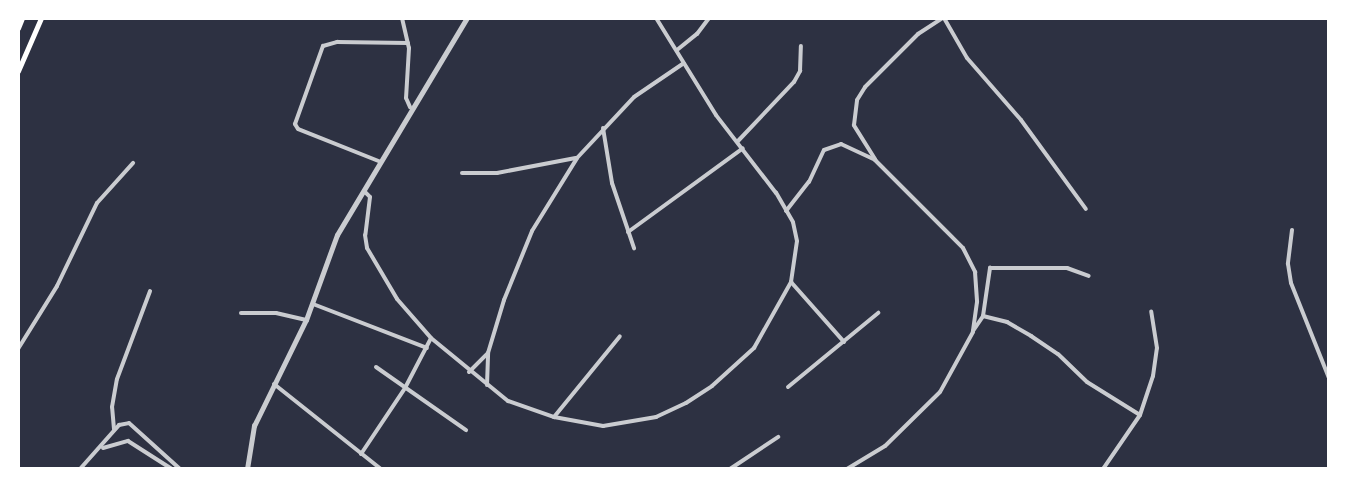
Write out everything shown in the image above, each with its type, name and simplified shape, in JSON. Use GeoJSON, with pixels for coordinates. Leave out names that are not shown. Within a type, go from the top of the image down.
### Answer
{"type":"FeatureCollection","features":[{"type":"Feature","properties":{"kind":"main road"},"geometry":{"type":"LineString","coordinates":[[18,28],[22,18]]}},
{"type":"Feature","properties":{"kind":"main road"},"geometry":{"type":"LineString","coordinates":[[18,71],[41,18]]}},
{"type":"Feature","properties":{"kind":"street"},"geometry":{"type":"LineString","coordinates":[[402,18],[408,43],[406,98],[410,107]]}},
{"type":"Feature","properties":{"kind":"street"},"geometry":{"type":"LineString","coordinates":[[247,469],[254,426],[313,304],[337,235],[355,200],[365,192],[410,107],[467,18]]}},
{"type":"Feature","properties":{"kind":"street"},"geometry":{"type":"LineString","coordinates":[[365,192],[370,197],[365,235],[373,261],[397,299],[431,338],[486,386],[508,401],[554,417],[603,426],[633,423],[686,403],[712,386],[754,348],[791,282],[797,241],[786,211],[684,63],[656,18]]}},
{"type":"Feature","properties":{"kind":"street"},"geometry":{"type":"LineString","coordinates":[[677,50],[697,34],[709,18]]}},
{"type":"Feature","properties":{"kind":"street"},"geometry":{"type":"LineString","coordinates":[[973,332],[977,302],[971,260],[875,160],[854,125],[857,100],[865,87],[918,34],[944,18],[967,58],[1021,120],[1086,209]]}},
{"type":"Feature","properties":{"kind":"street"},"geometry":{"type":"LineString","coordinates":[[381,162],[298,129],[295,124],[323,46],[337,42],[408,43]]}},
{"type":"Feature","properties":{"kind":"street"},"geometry":{"type":"LineString","coordinates":[[738,141],[794,82],[800,71],[801,46]]}},
{"type":"Feature","properties":{"kind":"street"},"geometry":{"type":"LineString","coordinates":[[486,386],[488,353],[532,231],[577,158],[603,128],[634,98],[684,63]]}},
{"type":"Feature","properties":{"kind":"street"},"geometry":{"type":"LineString","coordinates":[[603,128],[612,183],[634,248]]}},
{"type":"Feature","properties":{"kind":"street"},"geometry":{"type":"LineString","coordinates":[[786,211],[829,145],[841,144],[875,160]]}},
{"type":"Feature","properties":{"kind":"street"},"geometry":{"type":"LineString","coordinates":[[628,232],[743,148]]}},
{"type":"Feature","properties":{"kind":"street"},"geometry":{"type":"LineString","coordinates":[[462,173],[498,173],[577,158]]}},
{"type":"Feature","properties":{"kind":"street"},"geometry":{"type":"LineString","coordinates":[[18,349],[57,286],[97,203],[133,163]]}},
{"type":"Feature","properties":{"kind":"street"},"geometry":{"type":"LineString","coordinates":[[1292,230],[1288,264],[1291,283],[1329,378]]}},
{"type":"Feature","properties":{"kind":"street"},"geometry":{"type":"LineString","coordinates":[[847,469],[885,446],[940,392],[982,316],[990,268],[1067,268],[1089,276]]}},
{"type":"Feature","properties":{"kind":"street"},"geometry":{"type":"LineString","coordinates":[[791,282],[844,342]]}},
{"type":"Feature","properties":{"kind":"street"},"geometry":{"type":"LineString","coordinates":[[114,429],[112,407],[117,379],[150,291]]}},
{"type":"Feature","properties":{"kind":"street"},"geometry":{"type":"LineString","coordinates":[[313,304],[427,348]]}},
{"type":"Feature","properties":{"kind":"street"},"geometry":{"type":"LineString","coordinates":[[1103,469],[1140,415],[1153,376],[1156,348],[1151,311]]}},
{"type":"Feature","properties":{"kind":"street"},"geometry":{"type":"LineString","coordinates":[[241,313],[276,313],[306,320]]}},
{"type":"Feature","properties":{"kind":"street"},"geometry":{"type":"LineString","coordinates":[[788,387],[878,313]]}},
{"type":"Feature","properties":{"kind":"street"},"geometry":{"type":"LineString","coordinates":[[982,316],[1007,322],[1031,336],[1058,354],[1087,382],[1140,415]]}},
{"type":"Feature","properties":{"kind":"street"},"geometry":{"type":"LineString","coordinates":[[554,417],[620,336]]}},
{"type":"Feature","properties":{"kind":"street"},"geometry":{"type":"LineString","coordinates":[[361,454],[405,388],[431,338]]}},
{"type":"Feature","properties":{"kind":"street"},"geometry":{"type":"LineString","coordinates":[[469,372],[488,353]]}},
{"type":"Feature","properties":{"kind":"street"},"geometry":{"type":"LineString","coordinates":[[376,367],[466,430]]}},
{"type":"Feature","properties":{"kind":"street"},"geometry":{"type":"LineString","coordinates":[[274,384],[381,469]]}},
{"type":"Feature","properties":{"kind":"street"},"geometry":{"type":"LineString","coordinates":[[80,469],[102,448],[114,429],[124,423],[132,424],[180,469]]}},
{"type":"Feature","properties":{"kind":"street"},"geometry":{"type":"LineString","coordinates":[[730,469],[778,437]]}},
{"type":"Feature","properties":{"kind":"street"},"geometry":{"type":"LineString","coordinates":[[102,448],[128,441],[172,469]]}}]}
